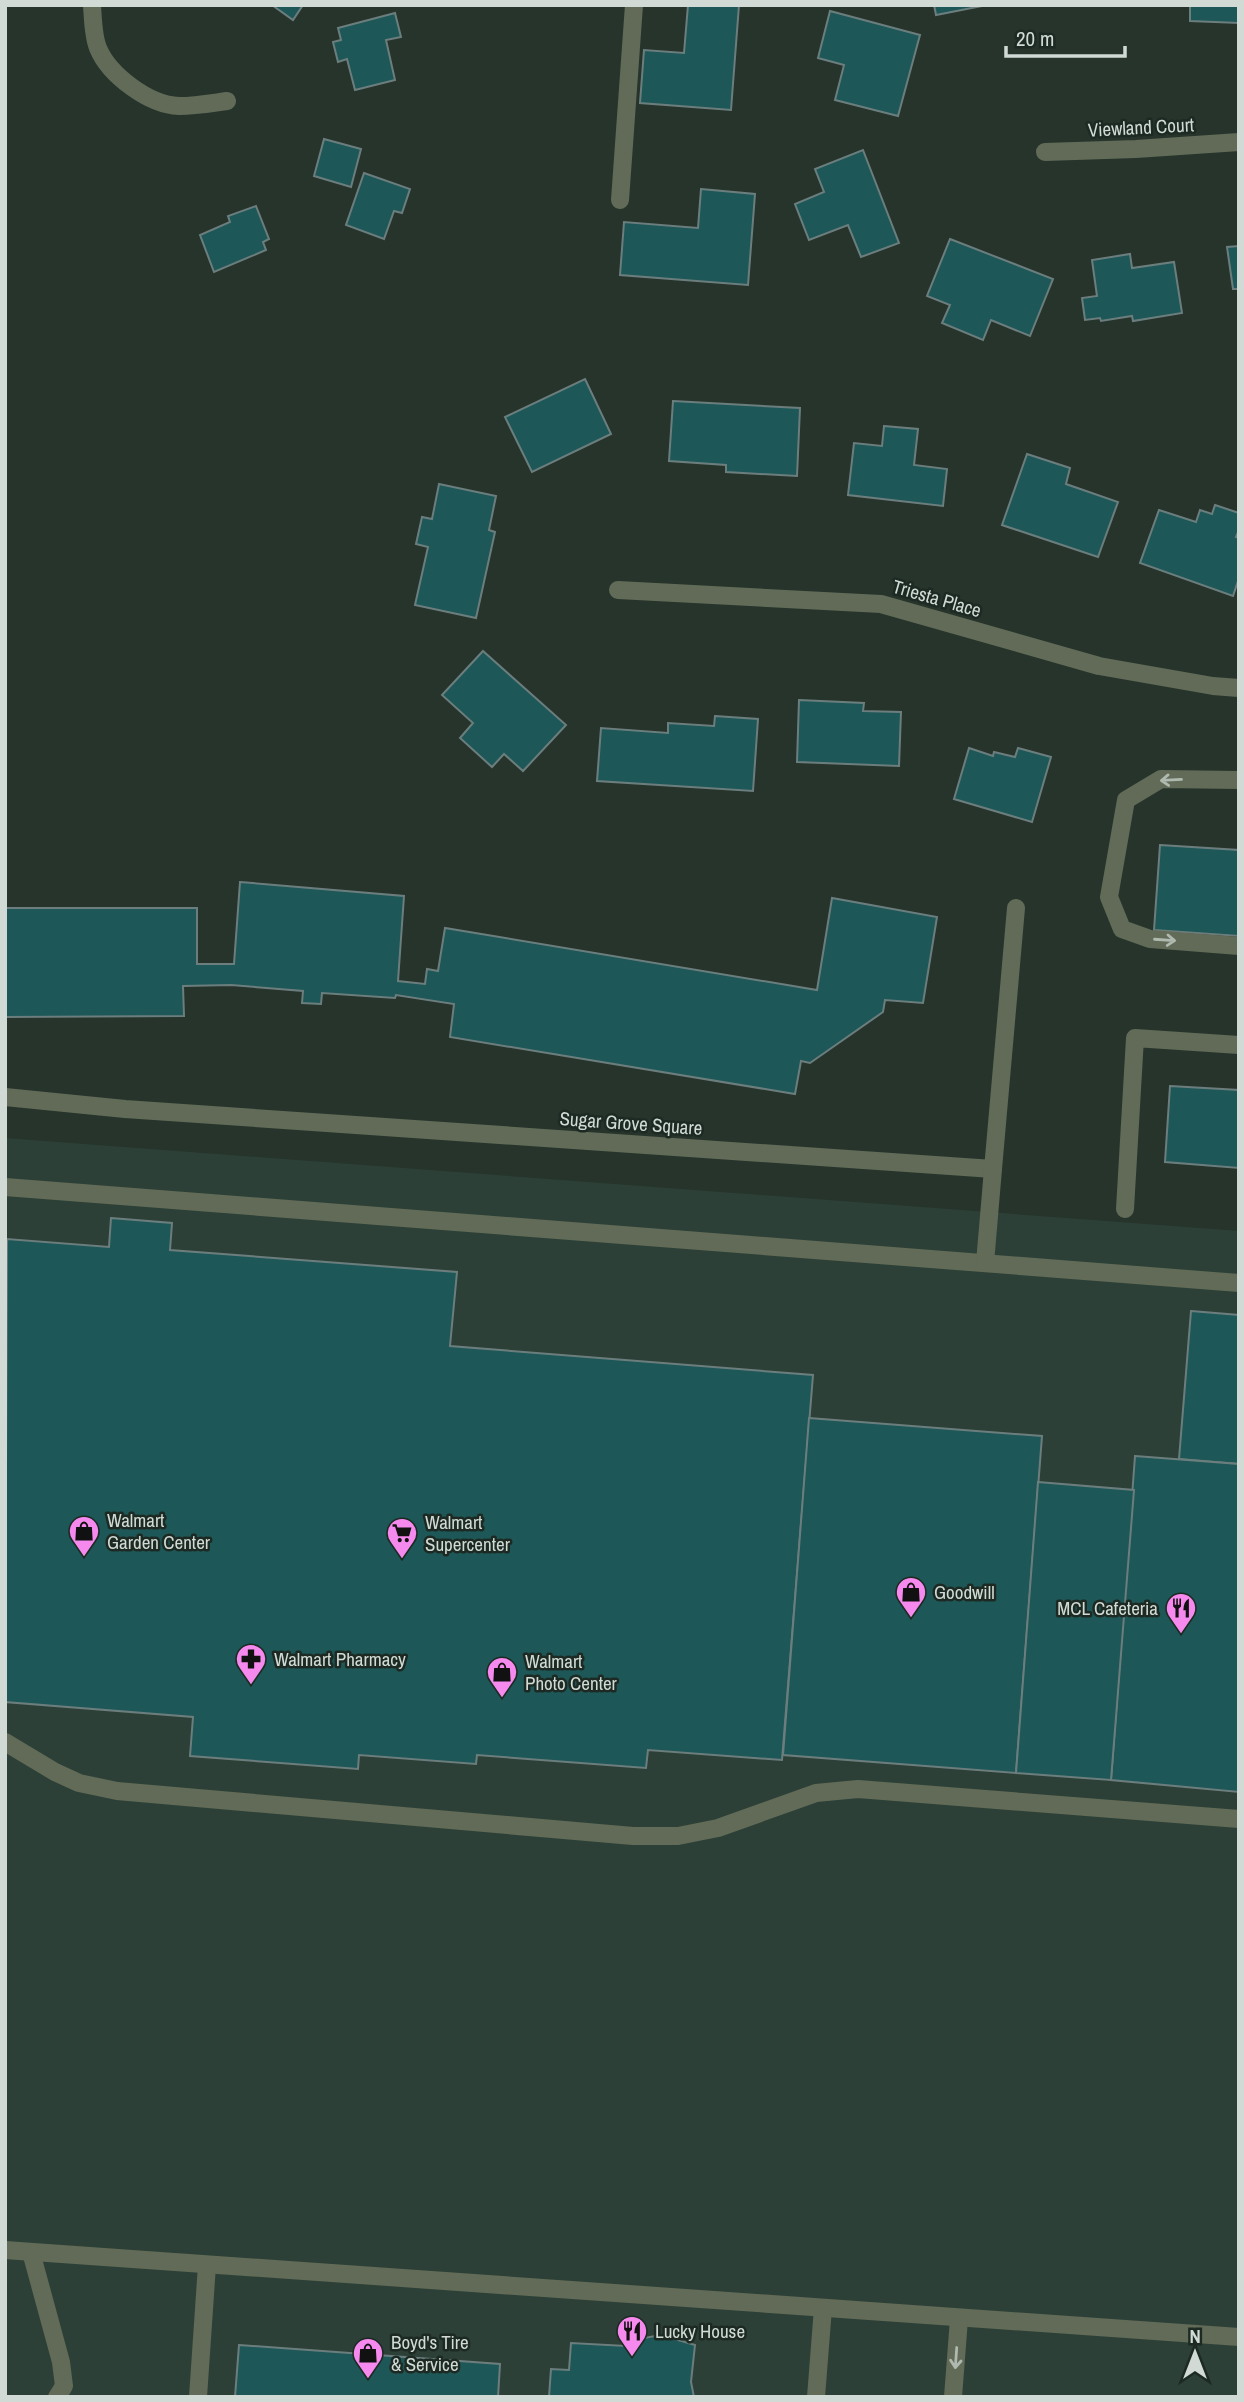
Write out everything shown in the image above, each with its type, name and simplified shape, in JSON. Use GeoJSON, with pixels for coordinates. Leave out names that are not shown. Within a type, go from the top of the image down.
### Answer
{"type":"FeatureCollection","features":[{"type":"Feature","properties":{"kind":"street"},"geometry":{"type":"LineString","coordinates":[[92,5],[97,47],[109,67],[130,86],[151,98],[177,106],[228,101]]}},
{"type":"Feature","properties":{"kind":"street"},"geometry":{"type":"LineString","coordinates":[[620,200],[634,5]]}},
{"type":"Feature","properties":{"kind":"street","name":"Viewland Court"},"geometry":{"type":"LineString","coordinates":[[1045,152],[1239,142]]}},
{"type":"Feature","properties":{"kind":"street","name":"Triesta Place"},"geometry":{"type":"LineString","coordinates":[[618,590],[881,604],[1099,666],[1239,688]]}},
{"type":"Feature","properties":{"kind":"street"},"geometry":{"type":"LineString","coordinates":[[1239,780],[1161,779],[1126,800],[1110,897],[1122,929],[1150,939],[1239,946]]}},
{"type":"Feature","properties":{"kind":"street"},"geometry":{"type":"LineString","coordinates":[[985,1263],[1016,908]]}},
{"type":"Feature","properties":{"kind":"street"},"geometry":{"type":"LineString","coordinates":[[1125,1209],[1135,1038],[1239,1045]]}},
{"type":"Feature","properties":{"kind":"street","name":"Sugar Grove Square"},"geometry":{"type":"LineString","coordinates":[[5,1097],[139,1110],[993,1170]]}},
{"type":"Feature","properties":{"kind":"street"},"geometry":{"type":"LineString","coordinates":[[5,1187],[1239,1283]]}},
{"type":"Feature","properties":{"kind":"street"},"geometry":{"type":"LineString","coordinates":[[5,1742],[79,1783],[117,1791],[633,1836],[678,1836],[718,1828],[816,1793],[858,1789],[1239,1819]]}},
{"type":"Feature","properties":{"kind":"street"},"geometry":{"type":"LineString","coordinates":[[5,2250],[1239,2337]]}},
{"type":"Feature","properties":{"kind":"street"},"geometry":{"type":"LineString","coordinates":[[31,2252],[61,2362],[64,2386],[57,2397]]}},
{"type":"Feature","properties":{"kind":"street"},"geometry":{"type":"LineString","coordinates":[[198,2397],[207,2265]]}},
{"type":"Feature","properties":{"kind":"street"},"geometry":{"type":"LineString","coordinates":[[816,2397],[823,2308]]}},
{"type":"Feature","properties":{"kind":"street"},"geometry":{"type":"LineString","coordinates":[[953,2397],[959,2319]]}},
{"type":"Feature","properties":{"kind":"shaded area"},"geometry":{"type":"Polygon","coordinates":[[[5,1138],[1239,1231],[1239,2397],[5,2397],[5,1138]]]}},
{"type":"Feature","properties":{"kind":"building"},"geometry":{"type":"Polygon","coordinates":[[[272,5],[303,5],[293,20],[272,5]]]}},
{"type":"Feature","properties":{"kind":"building"},"geometry":{"type":"Polygon","coordinates":[[[688,5],[739,5],[731,110],[640,103],[644,50],[684,53],[688,5]]]}},
{"type":"Feature","properties":{"kind":"building"},"geometry":{"type":"Polygon","coordinates":[[[934,5],[987,5],[936,15],[934,5]]]}},
{"type":"Feature","properties":{"kind":"building"},"geometry":{"type":"Polygon","coordinates":[[[1190,5],[1239,5],[1239,23],[1190,21],[1190,5]]]}},
{"type":"Feature","properties":{"kind":"building"},"geometry":{"type":"Polygon","coordinates":[[[830,11],[920,35],[898,116],[835,100],[844,65],[818,58],[830,11]]]}},
{"type":"Feature","properties":{"kind":"building"},"geometry":{"type":"Polygon","coordinates":[[[395,13],[401,37],[386,40],[395,80],[355,90],[347,59],[338,62],[333,42],[341,40],[338,28],[395,13]]]}},
{"type":"Feature","properties":{"kind":"building"},"geometry":{"type":"Polygon","coordinates":[[[324,139],[361,149],[351,187],[314,176],[324,139]]]}},
{"type":"Feature","properties":{"kind":"building"},"geometry":{"type":"Polygon","coordinates":[[[863,150],[899,243],[861,257],[848,225],[809,240],[795,204],[824,192],[815,169],[863,150]]]}},
{"type":"Feature","properties":{"kind":"building"},"geometry":{"type":"Polygon","coordinates":[[[364,173],[410,189],[402,213],[394,211],[384,239],[346,225],[364,173]]]}},
{"type":"Feature","properties":{"kind":"building"},"geometry":{"type":"Polygon","coordinates":[[[701,189],[755,194],[748,285],[620,275],[624,222],[698,228],[701,189]]]}},
{"type":"Feature","properties":{"kind":"building"},"geometry":{"type":"Polygon","coordinates":[[[256,206],[269,239],[263,242],[266,250],[214,272],[200,235],[230,222],[228,216],[256,206]]]}},
{"type":"Feature","properties":{"kind":"building"},"geometry":{"type":"Polygon","coordinates":[[[950,239],[1053,279],[1030,336],[991,320],[983,340],[942,323],[950,305],[927,296],[950,239]]]}},
{"type":"Feature","properties":{"kind":"building"},"geometry":{"type":"Polygon","coordinates":[[[1239,246],[1239,289],[1233,289],[1227,247],[1239,246]]]}},
{"type":"Feature","properties":{"kind":"building"},"geometry":{"type":"Polygon","coordinates":[[[1130,254],[1132,268],[1174,262],[1182,313],[1133,321],[1132,316],[1101,321],[1100,318],[1085,320],[1082,298],[1097,296],[1092,260],[1130,254]]]}},
{"type":"Feature","properties":{"kind":"building"},"geometry":{"type":"Polygon","coordinates":[[[585,379],[611,434],[532,472],[505,417],[585,379]]]}},
{"type":"Feature","properties":{"kind":"building"},"geometry":{"type":"Polygon","coordinates":[[[673,401],[800,408],[797,476],[726,472],[726,465],[669,461],[673,401]]]}},
{"type":"Feature","properties":{"kind":"building"},"geometry":{"type":"Polygon","coordinates":[[[884,426],[918,429],[914,465],[947,469],[943,506],[848,495],[854,443],[882,446],[884,426]]]}},
{"type":"Feature","properties":{"kind":"building"},"geometry":{"type":"Polygon","coordinates":[[[1027,454],[1070,468],[1066,484],[1118,502],[1098,557],[1002,525],[1027,454]]]}},
{"type":"Feature","properties":{"kind":"building"},"geometry":{"type":"Polygon","coordinates":[[[439,484],[496,496],[489,530],[495,532],[476,618],[415,605],[428,547],[416,544],[422,517],[432,519],[439,484]]]}},
{"type":"Feature","properties":{"kind":"building"},"geometry":{"type":"Polygon","coordinates":[[[1215,505],[1239,513],[1239,530],[1236,537],[1239,538],[1239,578],[1233,596],[1140,563],[1159,510],[1196,522],[1200,510],[1212,514],[1215,505]]]}},
{"type":"Feature","properties":{"kind":"building"},"geometry":{"type":"Polygon","coordinates":[[[483,651],[566,725],[523,771],[504,754],[492,767],[460,738],[473,723],[442,695],[483,651]]]}},
{"type":"Feature","properties":{"kind":"building"},"geometry":{"type":"Polygon","coordinates":[[[799,700],[864,703],[863,711],[901,712],[899,766],[797,762],[799,700]]]}},
{"type":"Feature","properties":{"kind":"building"},"geometry":{"type":"Polygon","coordinates":[[[715,716],[758,719],[753,791],[597,781],[601,728],[668,733],[668,723],[714,726],[715,716]]]}},
{"type":"Feature","properties":{"kind":"building"},"geometry":{"type":"Polygon","coordinates":[[[969,748],[993,756],[994,752],[1015,757],[1018,748],[1051,757],[1032,822],[954,799],[969,748]]]}},
{"type":"Feature","properties":{"kind":"building"},"geometry":{"type":"Polygon","coordinates":[[[1160,845],[1239,850],[1239,936],[1154,930],[1160,845]]]}},
{"type":"Feature","properties":{"kind":"building"},"geometry":{"type":"Polygon","coordinates":[[[240,882],[404,896],[398,981],[425,984],[427,969],[438,971],[445,928],[817,990],[832,898],[937,917],[923,1003],[885,1000],[883,1012],[810,1063],[801,1061],[795,1094],[450,1037],[454,1004],[396,995],[395,998],[322,993],[321,1004],[302,1003],[303,991],[231,985],[183,986],[184,1016],[5,1017],[5,908],[197,908],[197,964],[234,964],[240,882]]]}},
{"type":"Feature","properties":{"kind":"building"},"geometry":{"type":"Polygon","coordinates":[[[1170,1086],[1239,1090],[1239,1168],[1165,1162],[1170,1086]]]}},
{"type":"Feature","properties":{"kind":"building","name":"Walmart Supercenter"},"geometry":{"type":"Polygon","coordinates":[[[111,1218],[172,1223],[170,1250],[457,1272],[450,1346],[813,1375],[782,1760],[648,1750],[646,1768],[477,1755],[476,1764],[359,1755],[358,1769],[190,1756],[193,1717],[5,1702],[7,1239],[109,1247],[111,1218]]]}},
{"type":"Feature","properties":{"kind":"building"},"geometry":{"type":"Polygon","coordinates":[[[1191,1311],[1239,1315],[1239,1464],[1179,1459],[1191,1311]]]}},
{"type":"Feature","properties":{"kind":"building","name":"Goodwill"},"geometry":{"type":"Polygon","coordinates":[[[809,1418],[1042,1436],[1016,1773],[783,1755],[809,1418]]]}},
{"type":"Feature","properties":{"kind":"building","name":"MCL Cafeteria"},"geometry":{"type":"Polygon","coordinates":[[[1135,1456],[1239,1464],[1239,1792],[1111,1780],[1135,1456]]]}},
{"type":"Feature","properties":{"kind":"building"},"geometry":{"type":"Polygon","coordinates":[[[1038,1482],[1134,1490],[1111,1780],[1016,1773],[1038,1482]]]}},
{"type":"Feature","properties":{"kind":"building","name":"Lucky House"},"geometry":{"type":"Polygon","coordinates":[[[661,2335],[695,2345],[691,2382],[694,2397],[549,2397],[551,2369],[569,2370],[571,2343],[626,2346],[627,2341],[661,2335]]]}},
{"type":"Feature","properties":{"kind":"building","name":"Boyd's Tire & Service"},"geometry":{"type":"Polygon","coordinates":[[[239,2345],[500,2364],[498,2397],[235,2397],[239,2345]]]}},
{"type":"Feature","properties":{"kind":"place","name":"Walmart Garden Center"},"geometry":{"type":"Point","coordinates":[84,1558]}},
{"type":"Feature","properties":{"kind":"place","name":"Walmart Supercenter"},"geometry":{"type":"Point","coordinates":[402,1560]}},
{"type":"Feature","properties":{"kind":"place","name":"Goodwill"},"geometry":{"type":"Point","coordinates":[911,1619]}},
{"type":"Feature","properties":{"kind":"place","name":"MCL Cafeteria"},"geometry":{"type":"Point","coordinates":[1181,1635]}},
{"type":"Feature","properties":{"kind":"place","name":"Walmart Pharmacy"},"geometry":{"type":"Point","coordinates":[251,1686]}},
{"type":"Feature","properties":{"kind":"place","name":"Walmart Photo Center"},"geometry":{"type":"Point","coordinates":[502,1699]}},
{"type":"Feature","properties":{"kind":"place","name":"Lucky House"},"geometry":{"type":"Point","coordinates":[632,2358]}},
{"type":"Feature","properties":{"kind":"place","name":"Boyd's Tire & Service"},"geometry":{"type":"Point","coordinates":[368,2380]}}]}
